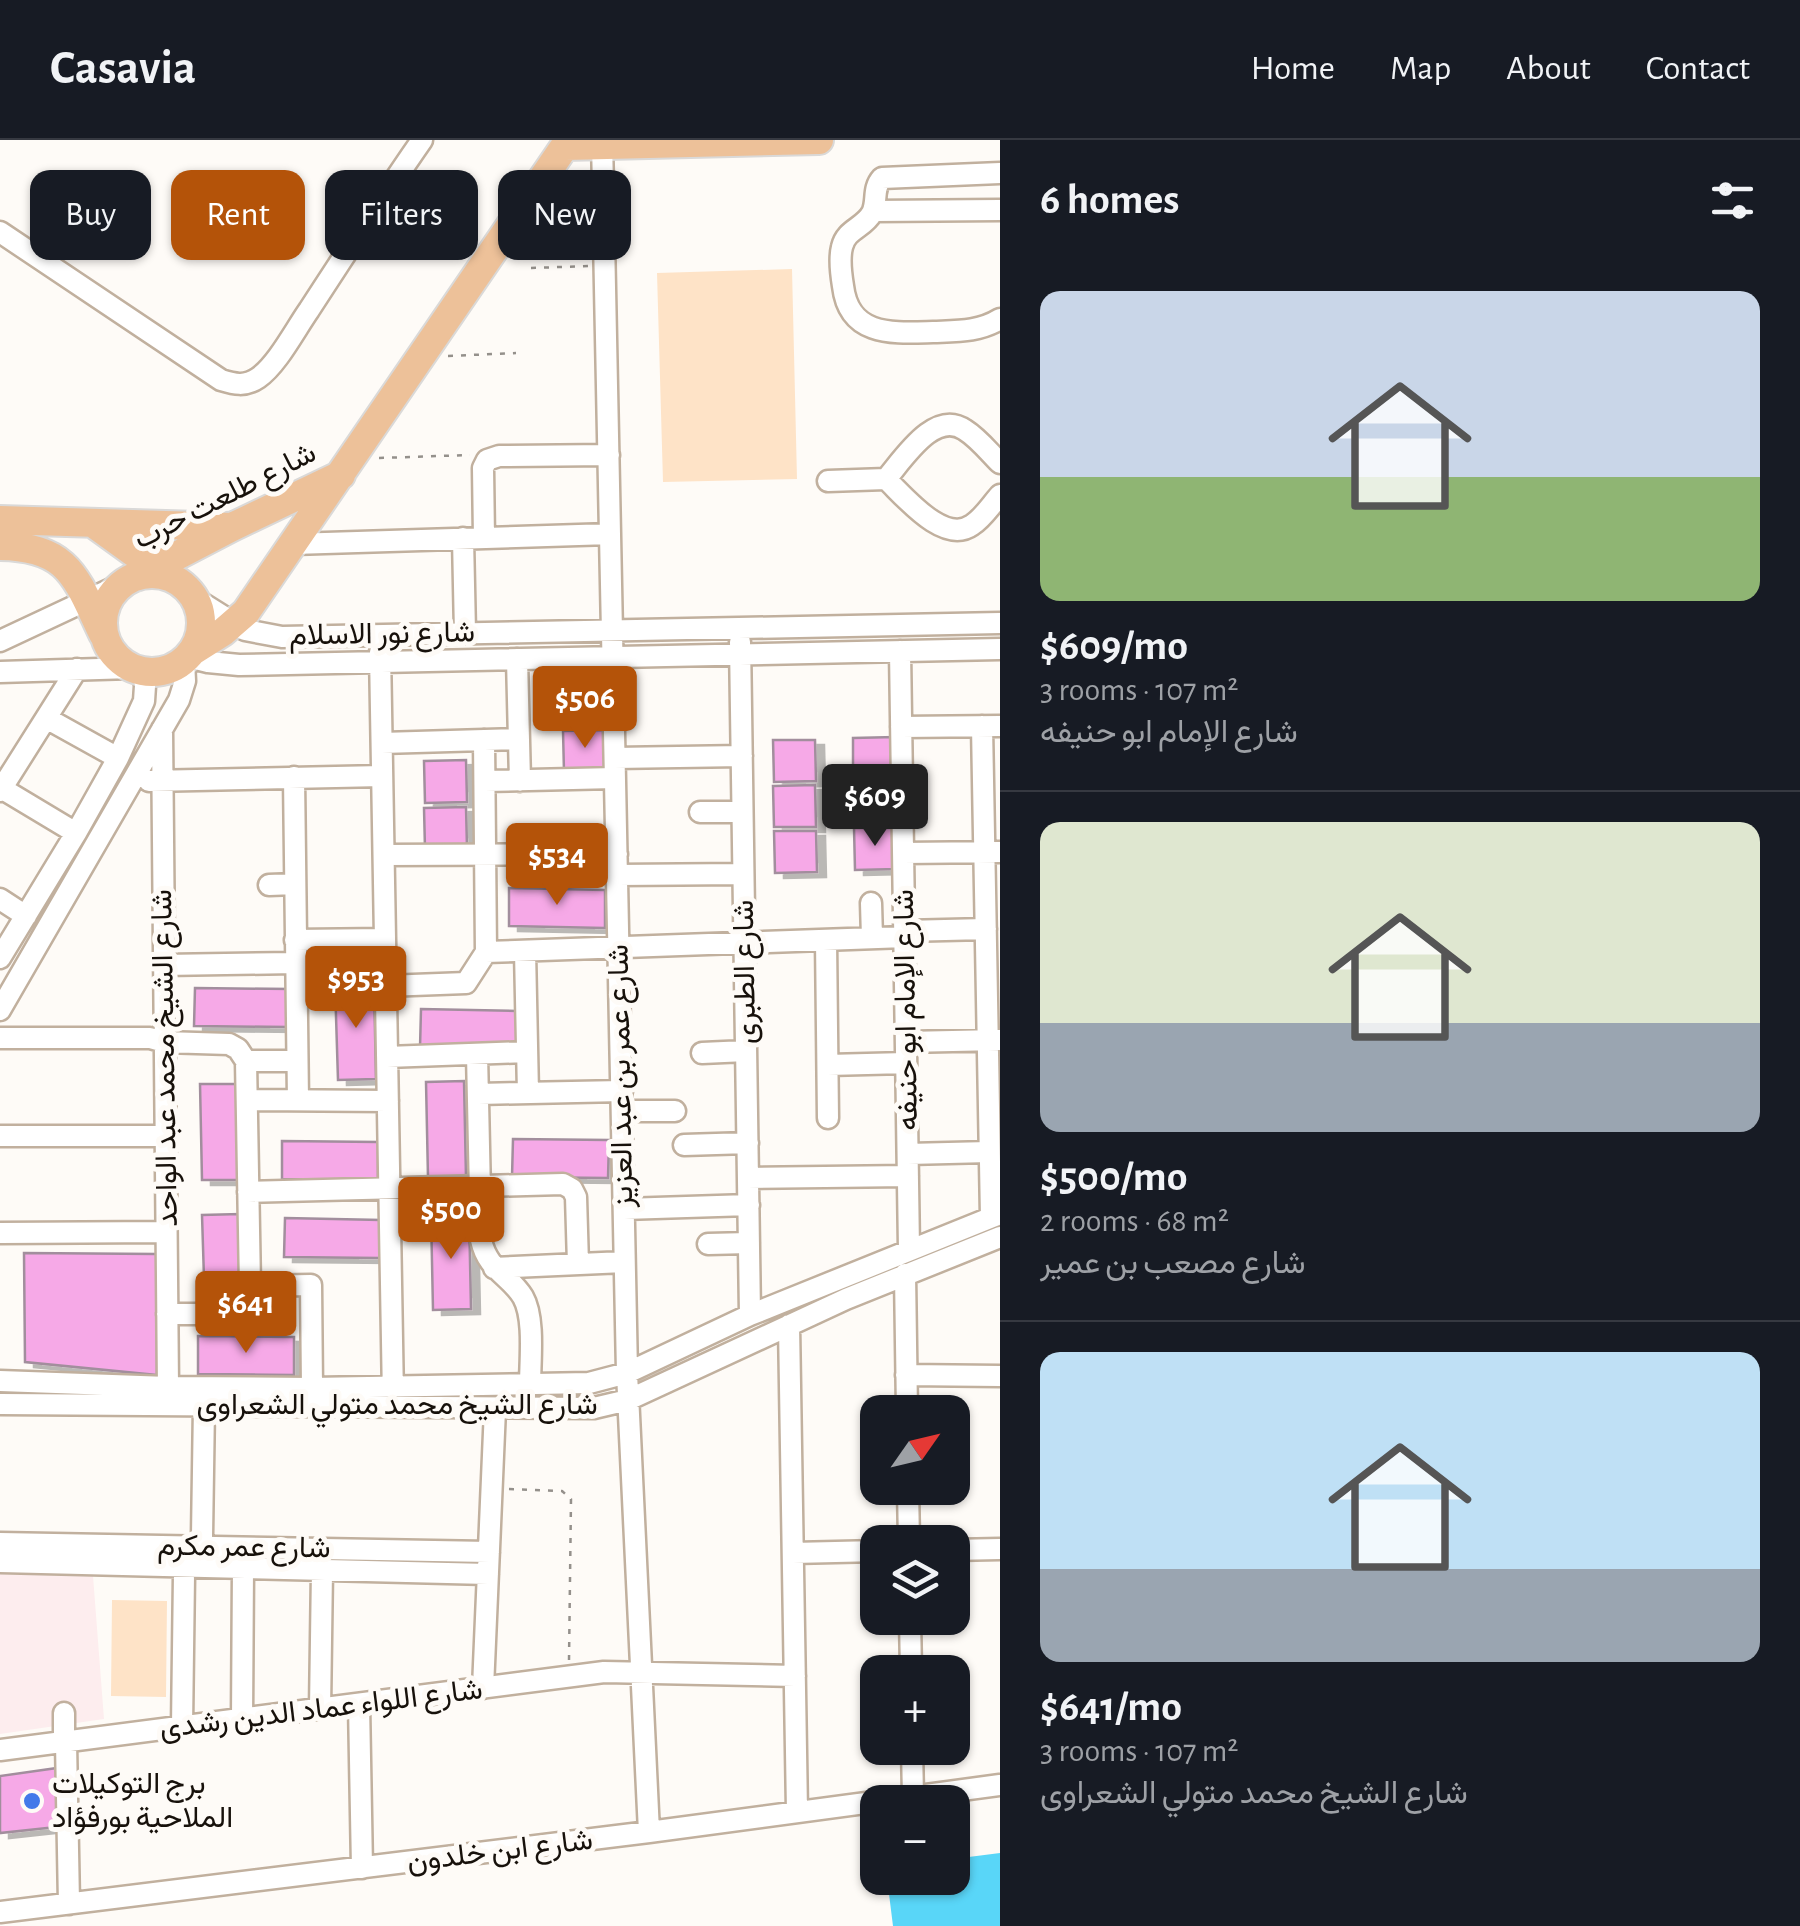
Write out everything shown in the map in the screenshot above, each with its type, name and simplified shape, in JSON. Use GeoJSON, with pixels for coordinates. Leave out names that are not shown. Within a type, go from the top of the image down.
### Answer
{"type":"FeatureCollection","features":[{"type":"Feature","properties":{"kind":"main road"},"geometry":{"type":"LineString","coordinates":[[567,143],[819,140]]}},
{"type":"Feature","properties":{"kind":"main road","name":"شارع طلعت حرب"},"geometry":{"type":"LineString","coordinates":[[190,671],[235,624],[294,544],[567,143]]}},
{"type":"Feature","properties":{"kind":"main road","name":"شارع طلعت حرب"},"geometry":{"type":"LineString","coordinates":[[146,576],[347,466]]}},
{"type":"Feature","properties":{"kind":"main road"},"geometry":{"type":"LineString","coordinates":[[0,520],[232,527]]}},
{"type":"Feature","properties":{"kind":"main road"},"geometry":{"type":"LineString","coordinates":[[0,546],[33,549],[63,563],[122,662],[138,669],[190,671],[200,630],[194,598],[186,589],[146,576],[94,524]]}},
{"type":"Feature","properties":{"kind":"main road"},"geometry":{"type":"LineString","coordinates":[[108,644],[103,626],[114,592],[146,576]]}},
{"type":"Feature","properties":{"kind":"street"},"geometry":{"type":"LineString","coordinates":[[0,232],[221,380],[249,384],[261,377],[294,332],[422,140]]}},
{"type":"Feature","properties":{"kind":"street","name":"شارع عمر بن عبد العزيز"},"geometry":{"type":"LineString","coordinates":[[602,142],[627,1372],[649,1832]]}},
{"type":"Feature","properties":{"kind":"street"},"geometry":{"type":"LineString","coordinates":[[1000,173],[882,178],[875,188],[874,211],[848,234],[841,252],[844,297],[851,311],[876,330],[964,331],[1000,319]]}},
{"type":"Feature","properties":{"kind":"street"},"geometry":{"type":"LineString","coordinates":[[918,176],[918,210]]}},
{"type":"Feature","properties":{"kind":"street"},"geometry":{"type":"LineString","coordinates":[[874,211],[1000,210]]}},
{"type":"Feature","properties":{"kind":"street"},"geometry":{"type":"LineString","coordinates":[[886,479],[934,427],[948,424],[962,427],[1000,462]]}},
{"type":"Feature","properties":{"kind":"street"},"geometry":{"type":"LineString","coordinates":[[465,633],[473,538],[487,460],[499,456],[609,455]]}},
{"type":"Feature","properties":{"kind":"street"},"geometry":{"type":"LineString","coordinates":[[828,481],[886,479],[943,529],[957,531],[971,527],[1000,495]]}},
{"type":"Feature","properties":{"kind":"street"},"geometry":{"type":"LineString","coordinates":[[294,544],[610,534]]}},
{"type":"Feature","properties":{"kind":"street"},"geometry":{"type":"LineString","coordinates":[[0,642],[146,576]]}},
{"type":"Feature","properties":{"kind":"street","name":"شارع نور الاسلام"},"geometry":{"type":"LineString","coordinates":[[194,598],[245,630],[282,637],[1000,623]]}},
{"type":"Feature","properties":{"kind":"street","name":"شارع الطبرى"},"geometry":{"type":"LineString","coordinates":[[740,628],[750,1315]]}},
{"type":"Feature","properties":{"kind":"street"},"geometry":{"type":"LineString","coordinates":[[380,635],[393,1398]]}},
{"type":"Feature","properties":{"kind":"street","name":"شارع نور الاسلام"},"geometry":{"type":"LineString","coordinates":[[190,671],[228,664],[1000,648]]}},
{"type":"Feature","properties":{"kind":"street","name":"شارع الإمام ابو حنيفه"},"geometry":{"type":"LineString","coordinates":[[900,651],[909,1249]]}},
{"type":"Feature","properties":{"kind":"street"},"geometry":{"type":"LineString","coordinates":[[517,659],[520,780]]}},
{"type":"Feature","properties":{"kind":"street"},"geometry":{"type":"LineString","coordinates":[[76,833],[1,790],[77,668]]}},
{"type":"Feature","properties":{"kind":"street"},"geometry":{"type":"LineString","coordinates":[[0,672],[138,669],[145,694],[113,766],[0,958]]}},
{"type":"Feature","properties":{"kind":"street"},"geometry":{"type":"LineString","coordinates":[[0,1010],[162,729],[190,671]]}},
{"type":"Feature","properties":{"kind":"street"},"geometry":{"type":"LineString","coordinates":[[46,718],[131,783],[382,776]]}},
{"type":"Feature","properties":{"kind":"street"},"geometry":{"type":"LineString","coordinates":[[902,727],[991,726],[992,852],[986,929],[994,1040],[989,1152],[995,1216]]}},
{"type":"Feature","properties":{"kind":"street","name":"شارع الشيخ محمد عبد الواحد"},"geometry":{"type":"LineString","coordinates":[[162,729],[168,1387]]}},
{"type":"Feature","properties":{"kind":"street"},"geometry":{"type":"LineString","coordinates":[[382,743],[519,739]]}},
{"type":"Feature","properties":{"kind":"street"},"geometry":{"type":"LineString","coordinates":[[386,986],[466,983],[486,952],[484,740]]}},
{"type":"Feature","properties":{"kind":"street"},"geometry":{"type":"LineString","coordinates":[[484,781],[742,756]]}},
{"type":"Feature","properties":{"kind":"street"},"geometry":{"type":"LineString","coordinates":[[294,778],[298,1100]]}},
{"type":"Feature","properties":{"kind":"street"},"geometry":{"type":"LineString","coordinates":[[700,812],[742,812]]}},
{"type":"Feature","properties":{"kind":"street"},"geometry":{"type":"LineString","coordinates":[[904,853],[992,852]]}},
{"type":"Feature","properties":{"kind":"street"},"geometry":{"type":"LineString","coordinates":[[384,855],[485,855],[743,874]]}},
{"type":"Feature","properties":{"kind":"street"},"geometry":{"type":"LineString","coordinates":[[268,885],[294,884]]}},
{"type":"Feature","properties":{"kind":"street"},"geometry":{"type":"LineString","coordinates":[[0,899],[26,916]]}},
{"type":"Feature","properties":{"kind":"street"},"geometry":{"type":"LineString","coordinates":[[871,903],[872,938]]}},
{"type":"Feature","properties":{"kind":"street"},"geometry":{"type":"LineString","coordinates":[[486,952],[872,938],[986,929]]}},
{"type":"Feature","properties":{"kind":"street"},"geometry":{"type":"LineString","coordinates":[[295,940],[385,938]]}},
{"type":"Feature","properties":{"kind":"street"},"geometry":{"type":"LineString","coordinates":[[826,940],[828,1118]]}},
{"type":"Feature","properties":{"kind":"street"},"geometry":{"type":"LineString","coordinates":[[525,951],[528,1093]]}},
{"type":"Feature","properties":{"kind":"street"},"geometry":{"type":"LineString","coordinates":[[164,965],[295,963]]}},
{"type":"Feature","properties":{"kind":"street"},"geometry":{"type":"LineString","coordinates":[[0,1038],[150,1038],[229,1044],[246,1061],[250,1314],[168,1314]]}},
{"type":"Feature","properties":{"kind":"street"},"geometry":{"type":"LineString","coordinates":[[828,1065],[994,1040]]}},
{"type":"Feature","properties":{"kind":"street"},"geometry":{"type":"LineString","coordinates":[[702,1053],[746,1051]]}},
{"type":"Feature","properties":{"kind":"street"},"geometry":{"type":"LineString","coordinates":[[387,1058],[527,1052]]}},
{"type":"Feature","properties":{"kind":"street"},"geometry":{"type":"LineString","coordinates":[[477,1054],[482,1240],[494,1268],[526,1304],[530,1319],[530,1385]]}},
{"type":"Feature","properties":{"kind":"street"},"geometry":{"type":"LineString","coordinates":[[246,1061],[297,1061]]}},
{"type":"Feature","properties":{"kind":"street"},"geometry":{"type":"LineString","coordinates":[[478,1094],[528,1093],[675,1110]]}},
{"type":"Feature","properties":{"kind":"street"},"geometry":{"type":"LineString","coordinates":[[247,1100],[388,1101]]}},
{"type":"Feature","properties":{"kind":"street"},"geometry":{"type":"LineString","coordinates":[[0,1136],[166,1136]]}},
{"type":"Feature","properties":{"kind":"street"},"geometry":{"type":"LineString","coordinates":[[684,1145],[748,1143]]}},
{"type":"Feature","properties":{"kind":"street"},"geometry":{"type":"LineString","coordinates":[[908,1154],[989,1152]]}},
{"type":"Feature","properties":{"kind":"street"},"geometry":{"type":"LineString","coordinates":[[748,1178],[908,1176]]}},
{"type":"Feature","properties":{"kind":"street"},"geometry":{"type":"LineString","coordinates":[[248,1192],[564,1184],[570,1186],[576,1197],[578,1264]]}},
{"type":"Feature","properties":{"kind":"street"},"geometry":{"type":"LineString","coordinates":[[624,1209],[748,1205]]}},
{"type":"Feature","properties":{"kind":"street","name":"شارع الشيخ محمد متولي الشعراوى"},"geometry":{"type":"LineString","coordinates":[[0,1404],[204,1406],[393,1398],[589,1383],[627,1372],[750,1315],[995,1216]]}},
{"type":"Feature","properties":{"kind":"street"},"geometry":{"type":"LineString","coordinates":[[0,1232],[166,1232]]}},
{"type":"Feature","properties":{"kind":"street","name":"شارع الشيخ محمد متولي الشعراوى"},"geometry":{"type":"LineString","coordinates":[[0,1381],[312,1388],[495,1409],[583,1410],[628,1400],[905,1274],[1000,1237]]}},
{"type":"Feature","properties":{"kind":"street"},"geometry":{"type":"LineString","coordinates":[[708,1244],[749,1243]]}},
{"type":"Feature","properties":{"kind":"street"},"geometry":{"type":"LineString","coordinates":[[494,1268],[624,1262]]}},
{"type":"Feature","properties":{"kind":"street"},"geometry":{"type":"LineString","coordinates":[[905,1274],[907,1395]]}},
{"type":"Feature","properties":{"kind":"street"},"geometry":{"type":"LineString","coordinates":[[250,1286],[311,1285],[312,1388]]}},
{"type":"Feature","properties":{"kind":"street"},"geometry":{"type":"LineString","coordinates":[[789,1325],[797,1812]]}},
{"type":"Feature","properties":{"kind":"street"},"geometry":{"type":"LineString","coordinates":[[906,1376],[1000,1376]]}},
{"type":"Feature","properties":{"kind":"street"},"geometry":{"type":"LineString","coordinates":[[182,1726],[184,1575],[202,1536],[204,1406]]}},
{"type":"Feature","properties":{"kind":"street"},"geometry":{"type":"LineString","coordinates":[[483,1688],[495,1409]]}},
{"type":"Feature","properties":{"kind":"street","name":"شارع عمر مكرم"},"geometry":{"type":"LineString","coordinates":[[0,1543],[197,1546],[488,1563]]}},
{"type":"Feature","properties":{"kind":"street"},"geometry":{"type":"LineString","coordinates":[[970,1550],[1000,1550]]}},
{"type":"Feature","properties":{"kind":"street"},"geometry":{"type":"LineString","coordinates":[[792,1553],[860,1551]]}},
{"type":"Feature","properties":{"kind":"street","name":"شارع عمر مكرم"},"geometry":{"type":"LineString","coordinates":[[0,1562],[322,1570],[488,1563]]}},
{"type":"Feature","properties":{"kind":"street"},"geometry":{"type":"LineString","coordinates":[[242,1568],[242,1719]]}},
{"type":"Feature","properties":{"kind":"street"},"geometry":{"type":"LineString","coordinates":[[320,1709],[322,1570]]}},
{"type":"Feature","properties":{"kind":"street","name":"شارع اللواء عماد الدين رشدى"},"geometry":{"type":"LineString","coordinates":[[0,1750],[604,1672],[795,1676]]}},
{"type":"Feature","properties":{"kind":"street"},"geometry":{"type":"LineString","coordinates":[[360,1704],[362,1868]]}},
{"type":"Feature","properties":{"kind":"street"},"geometry":{"type":"LineString","coordinates":[[64,1714],[69,1904]]}},
{"type":"Feature","properties":{"kind":"street","name":"شارع ابن خلدون"},"geometry":{"type":"LineString","coordinates":[[970,1789],[1000,1785]]}},
{"type":"Feature","properties":{"kind":"street","name":"شارع ابن خلدون"},"geometry":{"type":"LineString","coordinates":[[0,1912],[860,1803]]}},
{"type":"Feature","properties":{"kind":"path"},"geometry":{"type":"LineString","coordinates":[[531,268],[604,266]]}},
{"type":"Feature","properties":{"kind":"path"},"geometry":{"type":"LineString","coordinates":[[421,358],[516,353]]}},
{"type":"Feature","properties":{"kind":"path"},"geometry":{"type":"LineString","coordinates":[[347,466],[474,455],[487,460]]}},
{"type":"Feature","properties":{"kind":"path"},"geometry":{"type":"LineString","coordinates":[[491,1489],[562,1491],[571,1498],[569,1676]]}},
{"type":"Feature","properties":{"kind":"shaded area"},"geometry":{"type":"Polygon","coordinates":[[[792,269],[797,479],[663,482],[657,273],[792,269]]]}},
{"type":"Feature","properties":{"kind":"shaded area"},"geometry":{"type":"Polygon","coordinates":[[[0,1574],[93,1576],[104,1719],[0,1734],[0,1574]]]}},
{"type":"Feature","properties":{"kind":"shaded area"},"geometry":{"type":"Polygon","coordinates":[[[112,1600],[167,1601],[166,1697],[111,1696],[112,1600]]]}},
{"type":"Feature","properties":{"kind":"water"},"geometry":{"type":"Polygon","coordinates":[[[1000,1853],[1000,1926],[893,1926],[889,1895],[970,1895],[970,1857],[1000,1853]]]}},
{"type":"Feature","properties":{"kind":"building"},"geometry":{"type":"Polygon","coordinates":[[[561,684],[603,684],[604,725],[562,726],[561,684]]]}},
{"type":"Feature","properties":{"kind":"building"},"geometry":{"type":"Polygon","coordinates":[[[605,730],[606,771],[564,772],[563,731],[605,730]]]}},
{"type":"Feature","properties":{"kind":"building"},"geometry":{"type":"Polygon","coordinates":[[[895,737],[895,778],[853,779],[853,738],[895,737]]]}},
{"type":"Feature","properties":{"kind":"building"},"geometry":{"type":"Polygon","coordinates":[[[773,740],[815,740],[816,781],[774,782],[773,740]]]}},
{"type":"Feature","properties":{"kind":"building"},"geometry":{"type":"Polygon","coordinates":[[[466,760],[467,802],[425,803],[424,761],[466,760]]]}},
{"type":"Feature","properties":{"kind":"building"},"geometry":{"type":"Polygon","coordinates":[[[853,782],[895,782],[896,823],[854,824],[853,782]]]}},
{"type":"Feature","properties":{"kind":"building"},"geometry":{"type":"Polygon","coordinates":[[[815,785],[816,827],[774,827],[773,786],[815,785]]]}},
{"type":"Feature","properties":{"kind":"building"},"geometry":{"type":"Polygon","coordinates":[[[466,807],[467,848],[425,849],[424,808],[466,807]]]}},
{"type":"Feature","properties":{"kind":"building"},"geometry":{"type":"Polygon","coordinates":[[[854,828],[896,828],[897,869],[855,870],[854,828]]]}},
{"type":"Feature","properties":{"kind":"building"},"geometry":{"type":"Polygon","coordinates":[[[774,831],[816,831],[817,872],[775,873],[774,831]]]}},
{"type":"Feature","properties":{"kind":"building"},"geometry":{"type":"Polygon","coordinates":[[[509,888],[605,890],[605,928],[509,926],[509,888]]]}},
{"type":"Feature","properties":{"kind":"building"},"geometry":{"type":"Polygon","coordinates":[[[374,983],[376,1079],[338,1080],[335,984],[374,983]]]}},
{"type":"Feature","properties":{"kind":"building"},"geometry":{"type":"Polygon","coordinates":[[[195,988],[291,989],[290,1027],[194,1026],[195,988]]]}},
{"type":"Feature","properties":{"kind":"building"},"geometry":{"type":"Polygon","coordinates":[[[421,1009],[517,1011],[516,1049],[420,1048],[421,1009]]]}},
{"type":"Feature","properties":{"kind":"building"},"geometry":{"type":"Polygon","coordinates":[[[464,1081],[466,1178],[428,1178],[426,1082],[464,1081]]]}},
{"type":"Feature","properties":{"kind":"building"},"geometry":{"type":"Polygon","coordinates":[[[200,1084],[238,1084],[240,1180],[202,1180],[200,1084]]]}},
{"type":"Feature","properties":{"kind":"building"},"geometry":{"type":"Polygon","coordinates":[[[513,1139],[609,1140],[608,1178],[512,1177],[513,1139]]]}},
{"type":"Feature","properties":{"kind":"building"},"geometry":{"type":"Polygon","coordinates":[[[282,1141],[378,1142],[378,1181],[282,1179],[282,1141]]]}},
{"type":"Feature","properties":{"kind":"building"},"geometry":{"type":"Polygon","coordinates":[[[469,1213],[471,1309],[433,1310],[431,1214],[469,1213]]]}},
{"type":"Feature","properties":{"kind":"building"},"geometry":{"type":"Polygon","coordinates":[[[240,1214],[243,1310],[205,1310],[202,1215],[240,1214]]]}},
{"type":"Feature","properties":{"kind":"building"},"geometry":{"type":"Polygon","coordinates":[[[285,1218],[381,1220],[380,1258],[284,1257],[285,1218]]]}},
{"type":"Feature","properties":{"kind":"building"},"geometry":{"type":"Polygon","coordinates":[[[24,1253],[157,1254],[157,1375],[25,1362],[24,1253]]]}},
{"type":"Feature","properties":{"kind":"building"},"geometry":{"type":"Polygon","coordinates":[[[198,1336],[294,1337],[294,1375],[198,1374],[198,1336]]]}},
{"type":"Feature","properties":{"kind":"building","name":"برج التوكيلات الملاحية بورفؤاد"},"geometry":{"type":"Polygon","coordinates":[[[64,1767],[66,1826],[0,1833],[0,1776],[64,1767]]]}},
{"type":"Feature","properties":{"kind":"place","name":"برج التوكيلات الملاحية بورفؤاد"},"geometry":{"type":"Point","coordinates":[32,1801]}}]}
